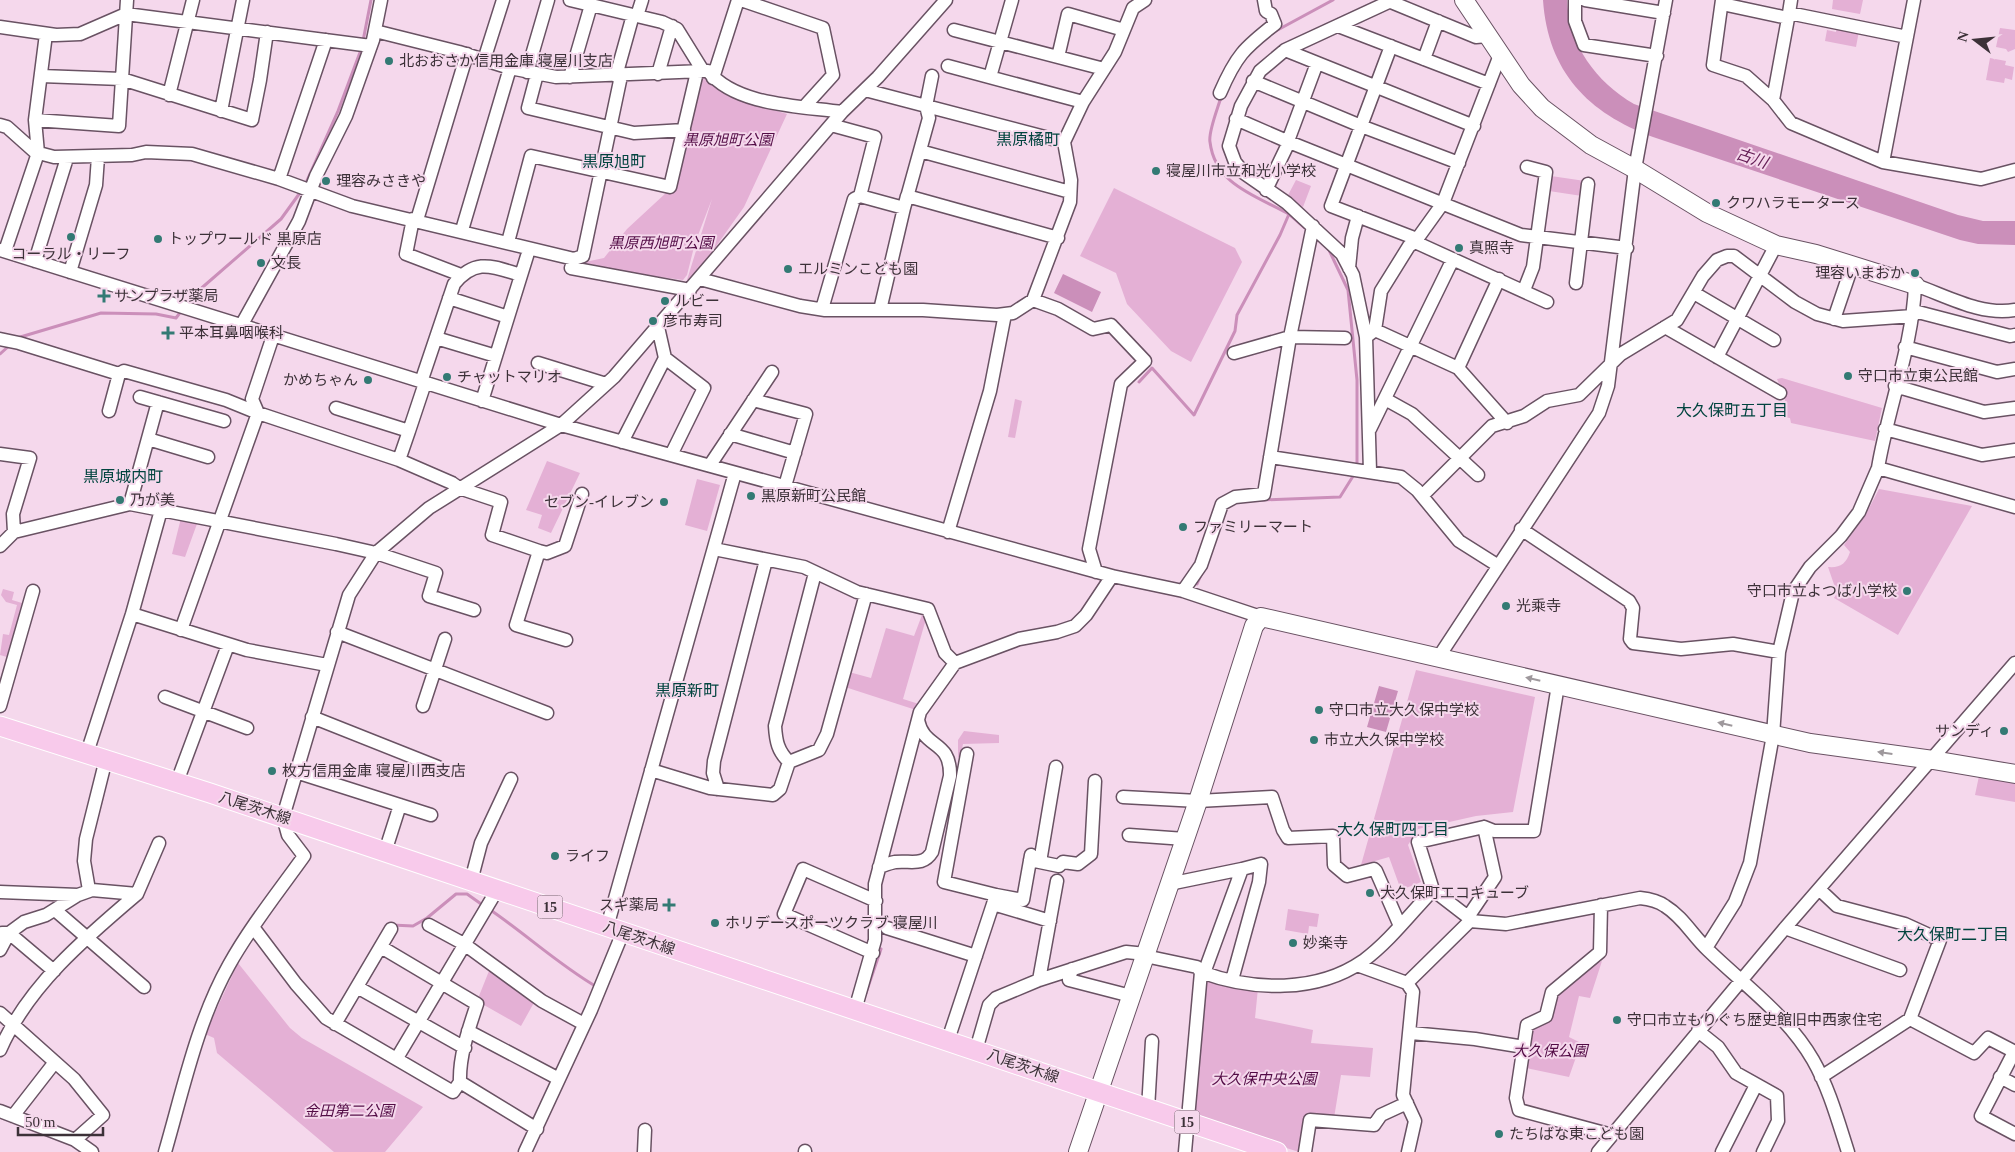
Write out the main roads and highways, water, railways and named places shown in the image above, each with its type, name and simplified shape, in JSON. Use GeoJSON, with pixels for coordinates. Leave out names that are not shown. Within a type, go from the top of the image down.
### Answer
{"type":"FeatureCollection","features":[{"type":"Feature","properties":{"kind":"main road","name":"八尾茨木線"},"geometry":{"type":"LineString","coordinates":[[0,726],[283,817],[1277,1152]]}},
{"type":"Feature","properties":{"kind":"water","name":"古川"},"geometry":{"type":"Polygon","coordinates":[[[1543,0],[1567,0],[1573,32],[1587,61],[1608,85],[1634,104],[1958,215],[1983,221],[2015,221],[2015,245],[1978,244],[1960,240],[1653,137],[1630,127],[1609,116],[1591,102],[1576,87],[1563,69],[1553,48],[1546,26],[1543,0]]]}},
{"type":"Feature","properties":{"kind":"water"},"geometry":{"type":"Polygon","coordinates":[[[1063,274],[1101,292],[1092,312],[1054,293],[1063,274]]]}},
{"type":"Feature","properties":{"kind":"water"},"geometry":{"type":"Polygon","coordinates":[[[1379,686],[1398,691],[1386,732],[1367,727],[1379,686]]]}},
{"type":"Feature","properties":{"kind":"waterway"},"geometry":{"type":"LineString","coordinates":[[363,41],[371,0]]}},
{"type":"Feature","properties":{"kind":"waterway"},"geometry":{"type":"LineString","coordinates":[[1272,33],[1333,0]]}},
{"type":"Feature","properties":{"kind":"waterway"},"geometry":{"type":"LineString","coordinates":[[305,185],[338,111],[362,47]]}},
{"type":"Feature","properties":{"kind":"waterway"},"geometry":{"type":"LineString","coordinates":[[1221,97],[1210,138],[1213,156],[1220,168],[1228,178],[1249,194],[1287,213],[1305,228]]}},
{"type":"Feature","properties":{"kind":"waterway"},"geometry":{"type":"LineString","coordinates":[[186,305],[197,292],[281,219],[302,190]]}},
{"type":"Feature","properties":{"kind":"waterway"},"geometry":{"type":"LineString","coordinates":[[1139,382],[1152,368],[1194,415],[1235,331],[1237,315],[1280,235],[1289,214]]}},
{"type":"Feature","properties":{"kind":"waterway"},"geometry":{"type":"LineString","coordinates":[[1328,248],[1348,290],[1357,380],[1357,467]]}},
{"type":"Feature","properties":{"kind":"waterway"},"geometry":{"type":"LineString","coordinates":[[17,338],[101,313],[156,314],[176,318],[182,310]]}},
{"type":"Feature","properties":{"kind":"waterway"},"geometry":{"type":"LineString","coordinates":[[0,354],[10,345]]}},
{"type":"Feature","properties":{"kind":"waterway"},"geometry":{"type":"LineString","coordinates":[[1262,500],[1340,497],[1355,473]]}},
{"type":"Feature","properties":{"kind":"waterway"},"geometry":{"type":"LineString","coordinates":[[1197,584],[1201,575]]}},
{"type":"Feature","properties":{"kind":"waterway"},"geometry":{"type":"LineString","coordinates":[[392,925],[413,926],[427,918],[456,894],[467,894],[484,906]]}},
{"type":"Feature","properties":{"kind":"waterway"},"geometry":{"type":"LineString","coordinates":[[489,909],[569,969],[597,987]]}},
{"type":"Feature","properties":{"kind":"waterway"},"geometry":{"type":"LineString","coordinates":[[866,993],[881,949]]}},
{"type":"Feature","properties":{"kind":"place","name":"北おおさか信用金庫 寝屋川支店"},"geometry":{"type":"Point","coordinates":[389,61]}},
{"type":"Feature","properties":{"kind":"place","name":"寝屋川市立和光小学校"},"geometry":{"type":"Point","coordinates":[1156,171]}},
{"type":"Feature","properties":{"kind":"place","name":"理容みさきや"},"geometry":{"type":"Point","coordinates":[326,181]}},
{"type":"Feature","properties":{"kind":"place","name":"クワハラモータース"},"geometry":{"type":"Point","coordinates":[1716,203]}},
{"type":"Feature","properties":{"kind":"place","name":"コーラル・リーフ"},"geometry":{"type":"Point","coordinates":[71,237]}},
{"type":"Feature","properties":{"kind":"place","name":"トップワールド 黒原店"},"geometry":{"type":"Point","coordinates":[158,239]}},
{"type":"Feature","properties":{"kind":"place","name":"真照寺"},"geometry":{"type":"Point","coordinates":[1459,248]}},
{"type":"Feature","properties":{"kind":"place","name":"文長"},"geometry":{"type":"Point","coordinates":[261,263]}},
{"type":"Feature","properties":{"kind":"place","name":"エルミンこども園"},"geometry":{"type":"Point","coordinates":[788,269]}},
{"type":"Feature","properties":{"kind":"place","name":"理容いまおか"},"geometry":{"type":"Point","coordinates":[1915,273]}},
{"type":"Feature","properties":{"kind":"place","name":"サンプラザ薬局"},"geometry":{"type":"Point","coordinates":[104,296]}},
{"type":"Feature","properties":{"kind":"place","name":"ルビー"},"geometry":{"type":"Point","coordinates":[665,301]}},
{"type":"Feature","properties":{"kind":"place","name":"彦市寿司"},"geometry":{"type":"Point","coordinates":[653,321]}},
{"type":"Feature","properties":{"kind":"place","name":"平本耳鼻咽喉科"},"geometry":{"type":"Point","coordinates":[168,333]}},
{"type":"Feature","properties":{"kind":"place","name":"守口市立東公民館"},"geometry":{"type":"Point","coordinates":[1848,376]}},
{"type":"Feature","properties":{"kind":"place","name":"チャットマリオ"},"geometry":{"type":"Point","coordinates":[447,377]}},
{"type":"Feature","properties":{"kind":"place","name":"かめちゃん"},"geometry":{"type":"Point","coordinates":[368,380]}},
{"type":"Feature","properties":{"kind":"place","name":"黒原新町公民館"},"geometry":{"type":"Point","coordinates":[751,496]}},
{"type":"Feature","properties":{"kind":"place","name":"乃が美"},"geometry":{"type":"Point","coordinates":[120,500]}},
{"type":"Feature","properties":{"kind":"place","name":"セブン-イレブン"},"geometry":{"type":"Point","coordinates":[664,502]}},
{"type":"Feature","properties":{"kind":"place","name":"ファミリーマート"},"geometry":{"type":"Point","coordinates":[1183,527]}},
{"type":"Feature","properties":{"kind":"place","name":"守口市立よつば小学校"},"geometry":{"type":"Point","coordinates":[1907,591]}},
{"type":"Feature","properties":{"kind":"place","name":"光乘寺"},"geometry":{"type":"Point","coordinates":[1506,606]}},
{"type":"Feature","properties":{"kind":"place","name":"守口市立大久保中学校"},"geometry":{"type":"Point","coordinates":[1319,710]}},
{"type":"Feature","properties":{"kind":"place","name":"サンディ"},"geometry":{"type":"Point","coordinates":[2004,731]}},
{"type":"Feature","properties":{"kind":"place","name":"市立大久保中学校"},"geometry":{"type":"Point","coordinates":[1314,740]}},
{"type":"Feature","properties":{"kind":"place","name":"枚方信用金庫 寝屋川西支店"},"geometry":{"type":"Point","coordinates":[272,771]}},
{"type":"Feature","properties":{"kind":"place","name":"ライフ"},"geometry":{"type":"Point","coordinates":[555,856]}},
{"type":"Feature","properties":{"kind":"place","name":"大久保町エコキューブ"},"geometry":{"type":"Point","coordinates":[1370,893]}},
{"type":"Feature","properties":{"kind":"place","name":"スギ薬局"},"geometry":{"type":"Point","coordinates":[669,905]}},
{"type":"Feature","properties":{"kind":"place","name":"ホリデースポーツクラブ 寝屋川"},"geometry":{"type":"Point","coordinates":[715,923]}},
{"type":"Feature","properties":{"kind":"place","name":"妙楽寺"},"geometry":{"type":"Point","coordinates":[1293,943]}},
{"type":"Feature","properties":{"kind":"place","name":"守口市立もりぐち歴史館旧中西家住宅"},"geometry":{"type":"Point","coordinates":[1617,1020]}},
{"type":"Feature","properties":{"kind":"place","name":"たちばな東こども園"},"geometry":{"type":"Point","coordinates":[1499,1134]}},
{"type":"Feature","properties":{"kind":"district","name":"黒原橘町"},"geometry":{"type":"Point","coordinates":[1028,139]}},
{"type":"Feature","properties":{"kind":"district","name":"黒原旭町"},"geometry":{"type":"Point","coordinates":[614,161]}},
{"type":"Feature","properties":{"kind":"district","name":"大久保町五丁目"},"geometry":{"type":"Point","coordinates":[1732,410]}},
{"type":"Feature","properties":{"kind":"district","name":"黒原城内町"},"geometry":{"type":"Point","coordinates":[123,476]}},
{"type":"Feature","properties":{"kind":"district","name":"黒原新町"},"geometry":{"type":"Point","coordinates":[687,690]}},
{"type":"Feature","properties":{"kind":"district","name":"大久保町四丁目"},"geometry":{"type":"Point","coordinates":[1393,829]}},
{"type":"Feature","properties":{"kind":"district","name":"大久保町二丁目"},"geometry":{"type":"Point","coordinates":[1953,934]}},
{"type":"Feature","properties":{"kind":"park label","name":"黒原旭町公園"},"geometry":{"type":"Point","coordinates":[728,140]}},
{"type":"Feature","properties":{"kind":"park label","name":"黒原西旭町公園"},"geometry":{"type":"Point","coordinates":[661,243]}},
{"type":"Feature","properties":{"kind":"park label","name":"大久保公園"},"geometry":{"type":"Point","coordinates":[1550,1051]}},
{"type":"Feature","properties":{"kind":"park label","name":"大久保中央公園"},"geometry":{"type":"Point","coordinates":[1264,1079]}},
{"type":"Feature","properties":{"kind":"park label","name":"金田第二公園"},"geometry":{"type":"Point","coordinates":[349,1111]}}]}
